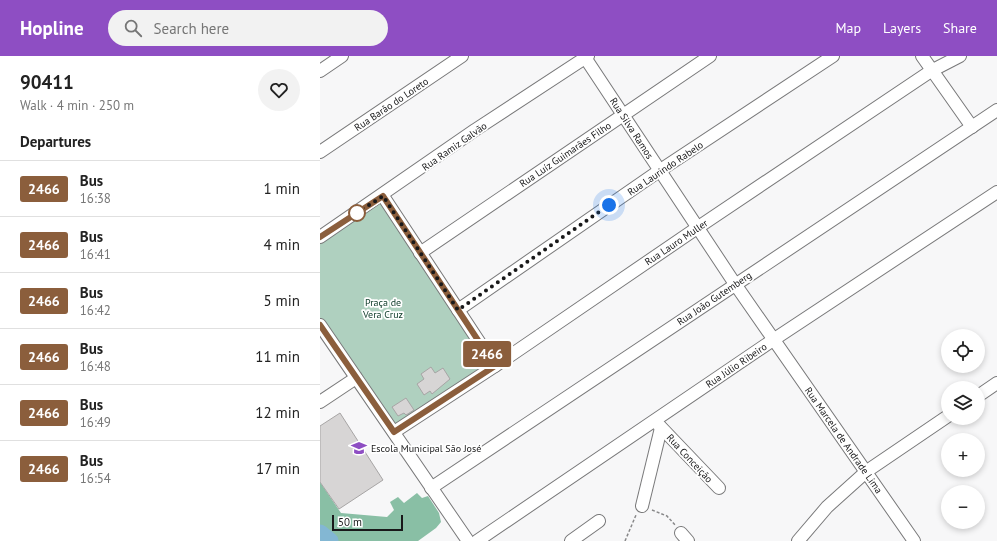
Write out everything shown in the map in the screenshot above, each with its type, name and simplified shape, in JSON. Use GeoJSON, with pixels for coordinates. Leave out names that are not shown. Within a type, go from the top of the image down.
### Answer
{"type":"FeatureCollection","features":[{"type":"Feature","properties":{"kind":"street"},"geometry":{"type":"LineString","coordinates":[[320,71],[342,56]]}},
{"type":"Feature","properties":{"kind":"street","name":"Rua Barão do Loreto"},"geometry":{"type":"LineString","coordinates":[[320,152],[462,56]]}},
{"type":"Feature","properties":{"kind":"street","name":"Rua Luíz Guimarães Filho"},"geometry":{"type":"LineString","coordinates":[[420,253],[710,56]]}},
{"type":"Feature","properties":{"kind":"street","name":"Rua Laurindo Rabelo"},"geometry":{"type":"LineString","coordinates":[[458,310],[659,171],[833,56]]}},
{"type":"Feature","properties":{"kind":"street"},"geometry":{"type":"LineString","coordinates":[[922,56],[931,71],[972,126]]}},
{"type":"Feature","properties":{"kind":"street","name":"Rua Lauro Muller"},"geometry":{"type":"LineString","coordinates":[[394,432],[495,366],[931,71],[960,56]]}},
{"type":"Feature","properties":{"kind":"street","name":"Rua Silva Ramos"},"geometry":{"type":"LineString","coordinates":[[586,57],[659,171],[773,340]]}},
{"type":"Feature","properties":{"kind":"street","name":"Rua Ramiz Galvão"},"geometry":{"type":"LineString","coordinates":[[320,237],[383,196],[476,130],[586,57]]}},
{"type":"Feature","properties":{"kind":"street","name":"Rua João Gutemberg"},"geometry":{"type":"LineString","coordinates":[[431,488],[997,110]]}},
{"type":"Feature","properties":{"kind":"street","name":"Rua Júlio Ribeiro"},"geometry":{"type":"LineString","coordinates":[[477,541],[658,424],[773,340],[997,192]]}},
{"type":"Feature","properties":{"kind":"street"},"geometry":{"type":"LineString","coordinates":[[383,196],[495,366]]}},
{"type":"Feature","properties":{"kind":"street"},"geometry":{"type":"LineString","coordinates":[[320,326],[468,541]]}},
{"type":"Feature","properties":{"kind":"street","name":"Rua Marcela de Andrade Lima"},"geometry":{"type":"LineString","coordinates":[[773,340],[867,471],[914,541]]}},
{"type":"Feature","properties":{"kind":"street"},"geometry":{"type":"LineString","coordinates":[[320,402],[356,378]]}},
{"type":"Feature","properties":{"kind":"street"},"geometry":{"type":"LineString","coordinates":[[985,391],[997,383]]}},
{"type":"Feature","properties":{"kind":"street"},"geometry":{"type":"LineString","coordinates":[[798,541],[827,507],[867,471],[941,421]]}},
{"type":"Feature","properties":{"kind":"street","name":"Rua Conceição"},"geometry":{"type":"LineString","coordinates":[[658,424],[719,488]]}},
{"type":"Feature","properties":{"kind":"street","name":"Rua Conceição"},"geometry":{"type":"LineString","coordinates":[[642,506],[658,424]]}},
{"type":"Feature","properties":{"kind":"street"},"geometry":{"type":"LineString","coordinates":[[571,541],[599,521]]}},
{"type":"Feature","properties":{"kind":"path"},"geometry":{"type":"LineString","coordinates":[[625,541],[642,506],[667,516],[684,537]]}},
{"type":"Feature","properties":{"kind":"green space","name":"Praça de Vera Cruz"},"geometry":{"type":"Polygon","coordinates":[[[383,196],[495,366],[394,432],[320,324],[320,237],[383,196]]]}},
{"type":"Feature","properties":{"kind":"green space"},"geometry":{"type":"Polygon","coordinates":[[[320,482],[341,513],[387,517],[394,510],[390,502],[398,497],[404,503],[417,493],[422,498],[428,496],[439,513],[441,522],[436,528],[418,541],[320,541],[320,482]]]}},
{"type":"Feature","properties":{"kind":"building"},"geometry":{"type":"Polygon","coordinates":[[[431,367],[435,373],[443,368],[450,379],[432,394],[430,391],[424,395],[417,384],[424,379],[421,374],[431,367]]]}},
{"type":"Feature","properties":{"kind":"building"},"geometry":{"type":"Polygon","coordinates":[[[406,398],[414,410],[406,415],[404,413],[398,416],[392,407],[406,398]]]}},
{"type":"Feature","properties":{"kind":"building"},"geometry":{"type":"Polygon","coordinates":[[[340,413],[383,480],[339,509],[320,482],[320,426],[340,413]]]}},
{"type":"Feature","properties":{"kind":"waterway"},"geometry":{"type":"LineString","coordinates":[[320,533],[330,541]]}},
{"type":"Feature","properties":{"kind":"bus line","name":"2466"},"geometry":{"type":"LineString","coordinates":[[320,237],[383,196],[495,366],[394,432],[320,325]]}},
{"type":"Feature","properties":{"kind":"place","name":"Escola Municipal São José"},"geometry":{"type":"Point","coordinates":[359,448]}},
{"type":"Feature","properties":{"kind":"route"},"geometry":{"type":"LineString","coordinates":[[357,213],[383,196],[458,310],[609,205]]}}]}
